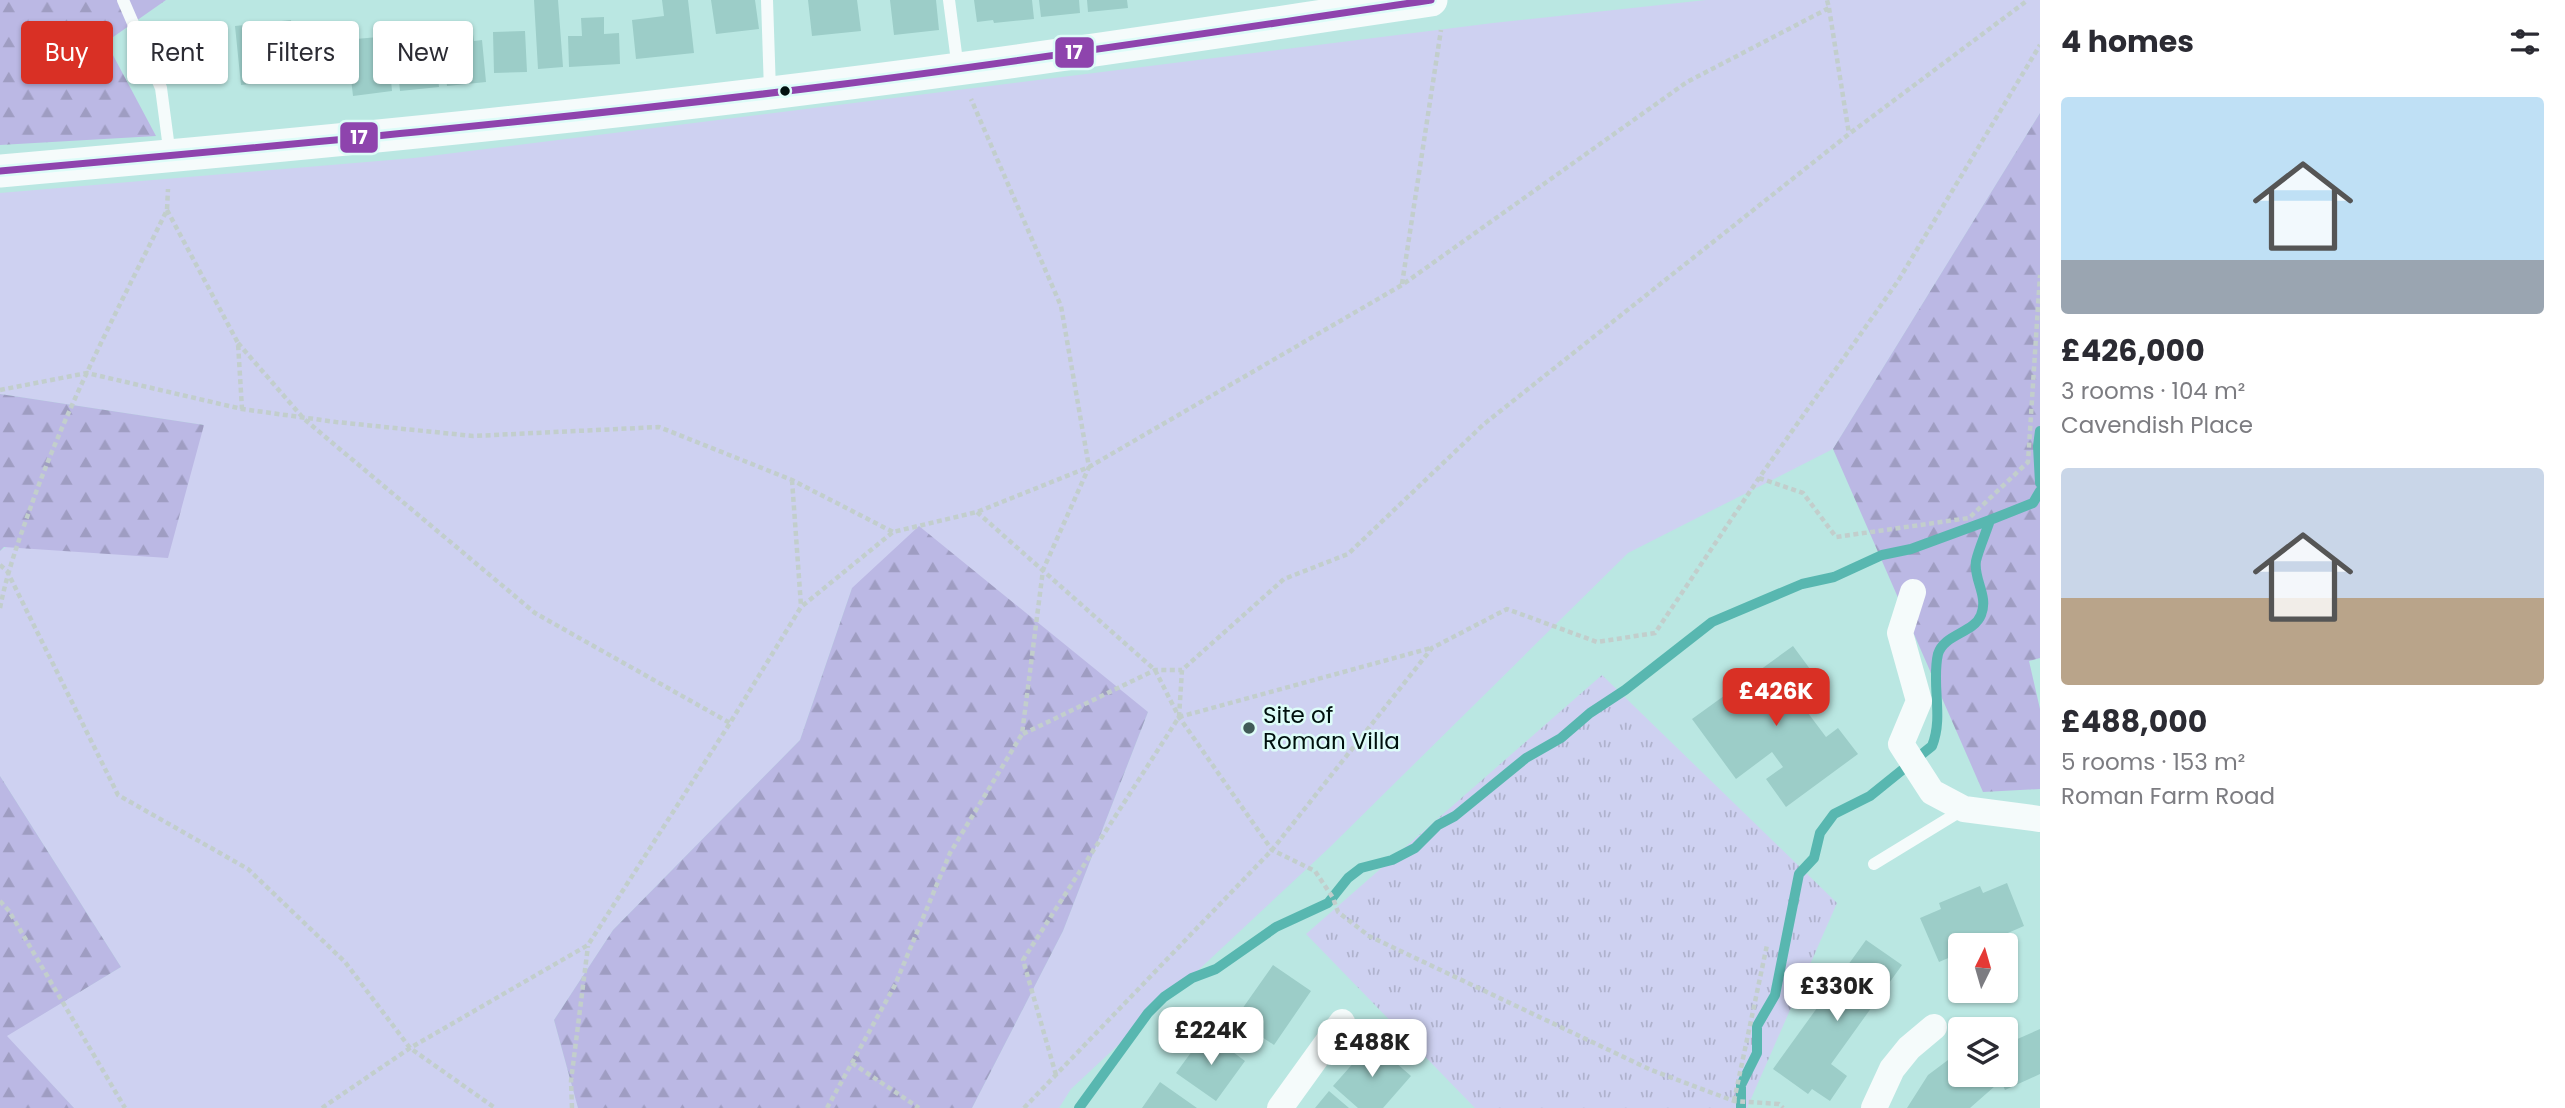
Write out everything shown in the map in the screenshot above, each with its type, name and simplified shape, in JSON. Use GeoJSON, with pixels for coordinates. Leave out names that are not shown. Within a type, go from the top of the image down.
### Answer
{"type":"FeatureCollection","features":[{"type":"Feature","properties":{"kind":"street"},"geometry":{"type":"LineString","coordinates":[[0,171],[346,140],[1436,14]]}},
{"type":"Feature","properties":{"kind":"street"},"geometry":{"type":"LineString","coordinates":[[1913,592],[1900,633],[1919,701],[1901,744],[1932,792],[1964,809],[2040,819]]}},
{"type":"Feature","properties":{"kind":"street"},"geometry":{"type":"LineString","coordinates":[[1280,1108],[1342,1022]]}},
{"type":"Feature","properties":{"kind":"street"},"geometry":{"type":"LineString","coordinates":[[1874,1108],[1892,1069],[1909,1048],[1934,1027]]}},
{"type":"Feature","properties":{"kind":"lane"},"geometry":{"type":"LineString","coordinates":[[123,0],[161,88],[170,156]]}},
{"type":"Feature","properties":{"kind":"lane"},"geometry":{"type":"LineString","coordinates":[[767,0],[770,92]]}},
{"type":"Feature","properties":{"kind":"lane"},"geometry":{"type":"LineString","coordinates":[[949,0],[958,69]]}},
{"type":"Feature","properties":{"kind":"lane"},"geometry":{"type":"LineString","coordinates":[[1874,864],[1964,809]]}},
{"type":"Feature","properties":{"kind":"path"},"geometry":{"type":"LineString","coordinates":[[1827,0],[1849,134]]}},
{"type":"Feature","properties":{"kind":"path"},"geometry":{"type":"LineString","coordinates":[[1022,734],[1155,670],[1182,670],[1284,579],[1348,554],[1484,424],[1849,134],[2028,0]]}},
{"type":"Feature","properties":{"kind":"path"},"geometry":{"type":"LineString","coordinates":[[572,1108],[571,1081],[588,945],[801,607],[893,532],[976,512],[1089,467],[1402,285],[1687,82],[1829,8]]}},
{"type":"Feature","properties":{"kind":"path"},"geometry":{"type":"LineString","coordinates":[[1402,285],[1436,14]]}},
{"type":"Feature","properties":{"kind":"path"},"geometry":{"type":"LineString","coordinates":[[1179,717],[1432,648],[1507,609],[1597,642],[1655,633],[1759,478],[1898,281],[2040,45]]}},
{"type":"Feature","properties":{"kind":"path"},"geometry":{"type":"LineString","coordinates":[[827,1108],[895,985],[950,853],[1022,734],[1043,570],[1089,467],[1061,306],[958,69]]}},
{"type":"Feature","properties":{"kind":"path"},"geometry":{"type":"LineString","coordinates":[[0,608],[8,571],[43,472],[87,373],[167,210],[170,156]]}},
{"type":"Feature","properties":{"kind":"path"},"geometry":{"type":"LineString","coordinates":[[167,210],[238,343],[304,419],[535,613],[730,723]]}},
{"type":"Feature","properties":{"kind":"path"},"geometry":{"type":"LineString","coordinates":[[1759,478],[1803,493],[1836,537],[1969,518],[2028,462],[2040,275]]}},
{"type":"Feature","properties":{"kind":"path"},"geometry":{"type":"LineString","coordinates":[[238,343],[242,409]]}},
{"type":"Feature","properties":{"kind":"path"},"geometry":{"type":"LineString","coordinates":[[0,390],[87,373],[242,409],[304,419],[473,436],[659,427],[792,480],[893,532]]}},
{"type":"Feature","properties":{"kind":"path"},"geometry":{"type":"LineString","coordinates":[[792,480],[801,607]]}},
{"type":"Feature","properties":{"kind":"path"},"geometry":{"type":"LineString","coordinates":[[976,512],[1155,670],[1179,717],[1272,850],[1315,871],[1333,898],[1338,912],[1370,936],[1651,1070],[1734,1101],[1779,1104],[1783,1108]]}},
{"type":"Feature","properties":{"kind":"path"},"geometry":{"type":"LineString","coordinates":[[0,565],[8,571],[118,795],[248,869],[345,962],[410,1048],[495,1108]]}},
{"type":"Feature","properties":{"kind":"path"},"geometry":{"type":"LineString","coordinates":[[1024,1108],[1272,850],[1432,648]]}},
{"type":"Feature","properties":{"kind":"path"},"geometry":{"type":"LineString","coordinates":[[1056,1075],[1023,960],[1179,717],[1182,670]]}},
{"type":"Feature","properties":{"kind":"path"},"geometry":{"type":"LineString","coordinates":[[0,901],[9,911],[125,1108]]}},
{"type":"Feature","properties":{"kind":"path"},"geometry":{"type":"LineString","coordinates":[[322,1108],[410,1048],[588,945]]}},
{"type":"Feature","properties":{"kind":"path"},"geometry":{"type":"LineString","coordinates":[[1734,1101],[1768,946]]}},
{"type":"Feature","properties":{"kind":"path"},"geometry":{"type":"LineString","coordinates":[[852,1063],[919,1108]]}},
{"type":"Feature","properties":{"kind":"green space"},"geometry":{"type":"Polygon","coordinates":[[[0,0],[166,0],[136,21],[127,21],[127,27],[113,37],[113,21],[21,21],[21,84],[113,84],[113,55],[156,136],[0,145],[0,0]]]}},
{"type":"Feature","properties":{"kind":"green space"},"geometry":{"type":"Polygon","coordinates":[[[1706,0],[2040,0],[2040,113],[1833,449],[1628,553],[1329,848],[1071,1089],[1059,1108],[972,1108],[1063,931],[1148,712],[852,588],[800,740],[613,930],[554,1020],[578,1108],[74,1108],[6,1036],[121,967],[0,776],[0,551],[204,425],[0,394],[0,193],[414,158],[1493,23],[1706,0]]]}},
{"type":"Feature","properties":{"kind":"green space"},"geometry":{"type":"Polygon","coordinates":[[[2040,113],[2040,658],[2029,661],[2040,709],[2040,789],[1983,792],[1833,449],[2040,113]]]}},
{"type":"Feature","properties":{"kind":"green space"},"geometry":{"type":"Polygon","coordinates":[[[0,394],[204,425],[168,558],[4,547],[0,551],[0,394]]]}},
{"type":"Feature","properties":{"kind":"green space"},"geometry":{"type":"Polygon","coordinates":[[[919,526],[1148,712],[1063,931],[972,1108],[578,1108],[554,1020],[613,930],[800,740],[852,588],[919,526]]]}},
{"type":"Feature","properties":{"kind":"green space"},"geometry":{"type":"Polygon","coordinates":[[[1602,675],[1837,903],[1747,1108],[1475,1108],[1306,934],[1602,675]]]}},
{"type":"Feature","properties":{"kind":"green space"},"geometry":{"type":"Polygon","coordinates":[[[0,776],[121,967],[7,1036],[74,1108],[0,1108],[0,776]]]}},
{"type":"Feature","properties":{"kind":"building"},"geometry":{"type":"Polygon","coordinates":[[[534,0],[558,0],[563,67],[538,69],[534,0]]]}},
{"type":"Feature","properties":{"kind":"building"},"geometry":{"type":"Polygon","coordinates":[[[662,0],[688,0],[694,53],[636,59],[632,20],[664,16],[662,0]]]}},
{"type":"Feature","properties":{"kind":"building"},"geometry":{"type":"Polygon","coordinates":[[[711,0],[755,0],[759,29],[716,34],[711,0]]]}},
{"type":"Feature","properties":{"kind":"building"},"geometry":{"type":"Polygon","coordinates":[[[808,0],[857,0],[861,31],[812,36],[808,0]]]}},
{"type":"Feature","properties":{"kind":"building"},"geometry":{"type":"Polygon","coordinates":[[[890,0],[936,0],[939,30],[894,35],[890,0]]]}},
{"type":"Feature","properties":{"kind":"building"},"geometry":{"type":"Polygon","coordinates":[[[974,0],[1032,0],[1034,19],[977,22],[974,0]]]}},
{"type":"Feature","properties":{"kind":"building"},"geometry":{"type":"Polygon","coordinates":[[[1039,0],[1079,0],[1080,13],[1041,17],[1039,0]]]}},
{"type":"Feature","properties":{"kind":"building"},"geometry":{"type":"Polygon","coordinates":[[[1087,0],[1127,0],[1128,8],[1088,12],[1087,0]]]}},
{"type":"Feature","properties":{"kind":"building"},"geometry":{"type":"Polygon","coordinates":[[[604,17],[604,34],[619,33],[620,64],[569,67],[568,36],[582,36],[581,18],[604,17]]]}},
{"type":"Feature","properties":{"kind":"building"},"geometry":{"type":"Polygon","coordinates":[[[242,25],[242,84],[250,84],[241,85],[235,26],[242,25]]]}},
{"type":"Feature","properties":{"kind":"building"},"geometry":{"type":"Polygon","coordinates":[[[525,31],[527,72],[494,73],[493,32],[525,31]]]}},
{"type":"Feature","properties":{"kind":"building"},"geometry":{"type":"Polygon","coordinates":[[[473,34],[474,41],[482,40],[486,82],[473,83],[473,34]]]}},
{"type":"Feature","properties":{"kind":"building"},"geometry":{"type":"Polygon","coordinates":[[[373,37],[373,84],[391,84],[392,91],[353,96],[352,84],[359,84],[359,39],[373,37]]]}},
{"type":"Feature","properties":{"kind":"building"},"geometry":{"type":"Polygon","coordinates":[[[399,84],[439,84],[439,87],[400,91],[399,84]]]}},
{"type":"Feature","properties":{"kind":"building"},"geometry":{"type":"Polygon","coordinates":[[[1793,646],[1824,688],[1802,705],[1826,737],[1838,728],[1858,754],[1786,807],[1766,779],[1783,767],[1772,752],[1736,779],[1692,719],[1793,646]]]}},
{"type":"Feature","properties":{"kind":"building"},"geometry":{"type":"Polygon","coordinates":[[[2007,883],[2024,926],[2008,933],[1948,933],[1948,958],[1939,962],[1920,918],[1941,909],[1939,903],[1980,886],[1983,893],[2007,883]]]}},
{"type":"Feature","properties":{"kind":"building"},"geometry":{"type":"Polygon","coordinates":[[[1866,940],[1902,965],[1831,1064],[1847,1076],[1830,1101],[1812,1089],[1808,1094],[1773,1069],[1866,940]]]}},
{"type":"Feature","properties":{"kind":"building"},"geometry":{"type":"Polygon","coordinates":[[[1273,965],[1311,991],[1274,1045],[1235,1019],[1273,965]]]}},
{"type":"Feature","properties":{"kind":"building"},"geometry":{"type":"Polygon","coordinates":[[[2040,1029],[2040,1074],[2018,1084],[2018,1039],[2040,1029]]]}},
{"type":"Feature","properties":{"kind":"building"},"geometry":{"type":"Polygon","coordinates":[[[1206,1032],[1245,1061],[1216,1101],[1176,1073],[1206,1032]]]}},
{"type":"Feature","properties":{"kind":"building"},"geometry":{"type":"Polygon","coordinates":[[[1372,1042],[1411,1076],[1383,1108],[1358,1108],[1333,1086],[1372,1042]]]}},
{"type":"Feature","properties":{"kind":"building"},"geometry":{"type":"Polygon","coordinates":[[[1948,1060],[1948,1087],[1994,1087],[1970,1108],[1907,1108],[1928,1075],[1948,1060]]]}},
{"type":"Feature","properties":{"kind":"building"},"geometry":{"type":"Polygon","coordinates":[[[1160,1082],[1197,1108],[1142,1108],[1160,1082]]]}},
{"type":"Feature","properties":{"kind":"building"},"geometry":{"type":"Polygon","coordinates":[[[1329,1091],[1349,1108],[1315,1108],[1329,1091]]]}},
{"type":"Feature","properties":{"kind":"waterway"},"geometry":{"type":"LineString","coordinates":[[2040,431],[2040,483]]}},
{"type":"Feature","properties":{"kind":"waterway"},"geometry":{"type":"LineString","coordinates":[[1079,1108],[1148,1013],[1164,997],[1192,978],[1216,969],[1276,927],[1328,903],[1348,878],[1361,868],[1392,860],[1415,848],[1438,825],[1455,816],[1526,758],[1561,738],[1590,713],[1625,690],[1712,622],[1802,584],[1834,577],[1882,555],[1911,549],[2033,503],[2040,491]]}},
{"type":"Feature","properties":{"kind":"waterway"},"geometry":{"type":"LineString","coordinates":[[1741,1108],[1741,1085],[1757,1053],[1757,1026],[1775,995],[1799,874],[1814,858],[1820,833],[1834,814],[1870,796],[1932,746],[1937,724],[1938,654],[1946,642],[1972,626],[1981,615],[1983,601],[1976,561],[1990,520]]}},
{"type":"Feature","properties":{"kind":"transit line","name":"17"},"geometry":{"type":"LineString","coordinates":[[0,171],[418,132],[732,98],[985,65],[1431,0]]}},
{"type":"Feature","properties":{"kind":"place","name":"Site of Roman Villa"},"geometry":{"type":"Point","coordinates":[1249,728]}}]}
